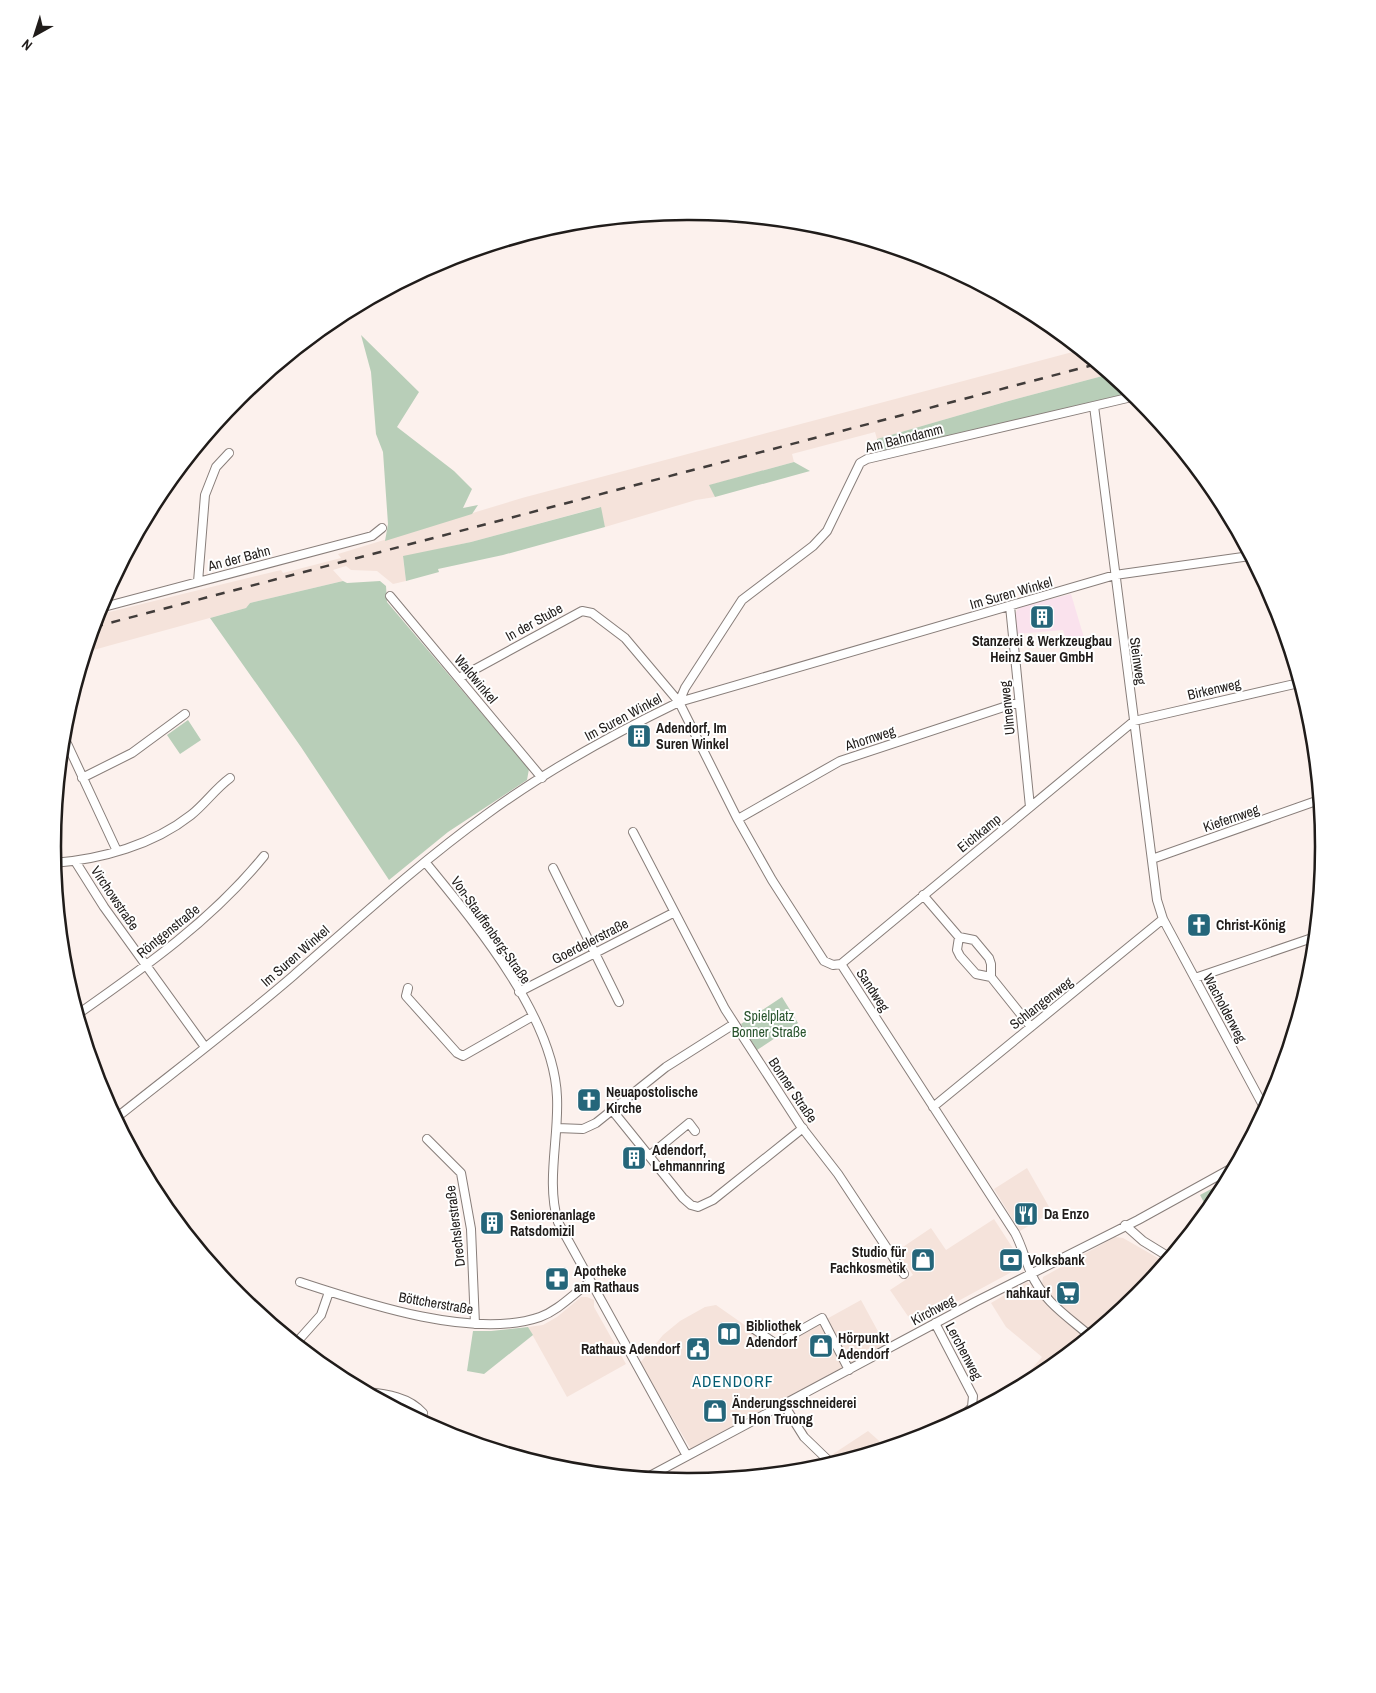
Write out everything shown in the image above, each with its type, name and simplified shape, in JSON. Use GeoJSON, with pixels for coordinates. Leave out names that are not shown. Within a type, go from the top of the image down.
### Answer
{"type":"FeatureCollection","features":[{"type":"Feature","properties":{"kind":"street","name":"Am Bahndamm"},"geometry":{"type":"LineString","coordinates":[[679,702],[685,688],[742,600],[812,546],[826,532],[860,463],[867,459],[1126,398]]}},
{"type":"Feature","properties":{"kind":"street","name":"Steinweg"},"geometry":{"type":"LineString","coordinates":[[1094,406],[1116,565],[1115,575],[1157,900],[1163,919]]}},
{"type":"Feature","properties":{"kind":"street"},"geometry":{"type":"LineString","coordinates":[[198,582],[205,495],[216,467],[229,453]]}},
{"type":"Feature","properties":{"kind":"street","name":"An der Bahn"},"geometry":{"type":"LineString","coordinates":[[110,605],[372,536],[382,528]]}},
{"type":"Feature","properties":{"kind":"street","name":"Im Suren Winkel"},"geometry":{"type":"LineString","coordinates":[[121,1114],[293,976],[344,930],[488,813],[607,738],[679,702],[1115,575],[1244,557]]}},
{"type":"Feature","properties":{"kind":"street","name":"Waldwinkel"},"geometry":{"type":"LineString","coordinates":[[390,596],[542,778]]}},
{"type":"Feature","properties":{"kind":"street","name":"Ulmenweg"},"geometry":{"type":"LineString","coordinates":[[1010,606],[1030,807]]}},
{"type":"Feature","properties":{"kind":"street","name":"In der Stube"},"geometry":{"type":"LineString","coordinates":[[459,678],[577,612],[586,611],[624,638],[679,702]]}},
{"type":"Feature","properties":{"kind":"street","name":"Birkenweg"},"geometry":{"type":"LineString","coordinates":[[1134,721],[1293,684]]}},
{"type":"Feature","properties":{"kind":"street","name":"Sandweg"},"geometry":{"type":"LineString","coordinates":[[679,702],[738,819],[772,880],[824,961],[833,965],[842,964],[1015,1233],[1023,1248],[1031,1273],[1047,1299],[1085,1331]]}},
{"type":"Feature","properties":{"kind":"street","name":"Ahornweg"},"geometry":{"type":"LineString","coordinates":[[738,819],[842,761],[1019,702]]}},
{"type":"Feature","properties":{"kind":"street"},"geometry":{"type":"LineString","coordinates":[[82,778],[132,754],[185,714]]}},
{"type":"Feature","properties":{"kind":"street","name":"Eichkamp"},"geometry":{"type":"LineString","coordinates":[[842,964],[1134,721]]}},
{"type":"Feature","properties":{"kind":"street"},"geometry":{"type":"LineString","coordinates":[[69,748],[117,851]]}},
{"type":"Feature","properties":{"kind":"street"},"geometry":{"type":"LineString","coordinates":[[62,862],[75,861],[147,842],[170,830],[191,815],[208,800],[218,786],[230,778]]}},
{"type":"Feature","properties":{"kind":"street","name":"Kiefernweg"},"geometry":{"type":"LineString","coordinates":[[1152,859],[1313,802]]}},
{"type":"Feature","properties":{"kind":"street","name":"Bonner Straße"},"geometry":{"type":"LineString","coordinates":[[633,832],[673,913],[713,989],[734,1024],[803,1128],[838,1174],[904,1274]]}},
{"type":"Feature","properties":{"kind":"street","name":"Röntgenstraße"},"geometry":{"type":"LineString","coordinates":[[83,1010],[145,966],[215,910],[264,856]]}},
{"type":"Feature","properties":{"kind":"street","name":"Virchowstraße"},"geometry":{"type":"LineString","coordinates":[[75,861],[145,966],[205,1047]]}},
{"type":"Feature","properties":{"kind":"street","name":"Von-Stauffenberg-Straße"},"geometry":{"type":"LineString","coordinates":[[426,863],[478,930],[533,1016],[552,1062],[557,1097],[557,1128],[552,1191],[555,1210],[561,1228],[686,1456]]}},
{"type":"Feature","properties":{"kind":"street"},"geometry":{"type":"LineString","coordinates":[[554,868],[619,1002]]}},
{"type":"Feature","properties":{"kind":"street"},"geometry":{"type":"LineString","coordinates":[[923,895],[960,937],[974,940],[991,964],[990,977]]}},
{"type":"Feature","properties":{"kind":"street","name":"Goerdelerstraße"},"geometry":{"type":"LineString","coordinates":[[519,992],[673,913]]}},
{"type":"Feature","properties":{"kind":"street","name":"Wacholderweg"},"geometry":{"type":"LineString","coordinates":[[1163,919],[1260,1101]]}},
{"type":"Feature","properties":{"kind":"street","name":"Schlangenweg"},"geometry":{"type":"LineString","coordinates":[[933,1107],[1163,919]]}},
{"type":"Feature","properties":{"kind":"street"},"geometry":{"type":"LineString","coordinates":[[960,937],[957,950],[960,956],[976,974],[990,977],[1031,1026]]}},
{"type":"Feature","properties":{"kind":"street"},"geometry":{"type":"LineString","coordinates":[[1194,978],[1307,939]]}},
{"type":"Feature","properties":{"kind":"street"},"geometry":{"type":"LineString","coordinates":[[408,988],[406,996],[457,1053],[463,1056],[533,1016]]}},
{"type":"Feature","properties":{"kind":"street"},"geometry":{"type":"LineString","coordinates":[[557,1128],[583,1129],[596,1123],[666,1067],[734,1024]]}},
{"type":"Feature","properties":{"kind":"street"},"geometry":{"type":"LineString","coordinates":[[612,1110],[687,1203],[698,1208],[713,1200],[803,1128]]}},
{"type":"Feature","properties":{"kind":"street"},"geometry":{"type":"LineString","coordinates":[[649,1156],[689,1123],[695,1131]]}},
{"type":"Feature","properties":{"kind":"street","name":"Drechslerstraße"},"geometry":{"type":"LineString","coordinates":[[427,1139],[461,1173],[472,1234],[475,1324]]}},
{"type":"Feature","properties":{"kind":"street","name":"Kirchweg"},"geometry":{"type":"LineString","coordinates":[[656,1472],[935,1323],[1125,1226],[1223,1173]]}},
{"type":"Feature","properties":{"kind":"street"},"geometry":{"type":"LineString","coordinates":[[1125,1226],[1142,1241],[1164,1254]]}},
{"type":"Feature","properties":{"kind":"street","name":"Böttcherstraße"},"geometry":{"type":"LineString","coordinates":[[300,1282],[329,1292],[417,1314],[475,1324],[520,1322],[539,1317],[556,1309],[590,1282]]}},
{"type":"Feature","properties":{"kind":"street"},"geometry":{"type":"LineString","coordinates":[[300,1339],[321,1315],[329,1292]]}},
{"type":"Feature","properties":{"kind":"street"},"geometry":{"type":"LineString","coordinates":[[754,1329],[776,1344],[822,1318],[849,1370]]}},
{"type":"Feature","properties":{"kind":"street","name":"Lerchenweg"},"geometry":{"type":"LineString","coordinates":[[935,1323],[973,1396],[972,1405]]}},
{"type":"Feature","properties":{"kind":"street"},"geometry":{"type":"LineString","coordinates":[[384,1394],[413,1402],[423,1413]]}},
{"type":"Feature","properties":{"kind":"street"},"geometry":{"type":"LineString","coordinates":[[784,1404],[804,1437],[825,1458]]}},
{"type":"Feature","properties":{"kind":"shaded area"},"geometry":{"type":"Polygon","coordinates":[[[1073,352],[1102,376],[877,439],[875,432],[792,454],[794,462],[710,485],[715,497],[696,500],[605,527],[600,507],[471,542],[403,557],[406,581],[393,584],[377,571],[351,570],[346,566],[333,570],[343,581],[250,603],[246,608],[93,650],[107,613],[281,570],[283,573],[341,558],[338,554],[522,498],[1073,352]]]}},
{"type":"Feature","properties":{"kind":"shaded area"},"geometry":{"type":"Polygon","coordinates":[[[1071,594],[1085,641],[1067,643],[1063,630],[1017,634],[1015,614],[1019,607],[1071,594]]]}},
{"type":"Feature","properties":{"kind":"shaded area"},"geometry":{"type":"Polygon","coordinates":[[[1027,1168],[1052,1212],[1020,1231],[994,1189],[1027,1168]]]}},
{"type":"Feature","properties":{"kind":"shaded area"},"geometry":{"type":"Polygon","coordinates":[[[994,1219],[1021,1261],[1019,1268],[914,1325],[890,1290],[913,1275],[897,1251],[931,1228],[946,1250],[994,1219]]]}},
{"type":"Feature","properties":{"kind":"shaded area"},"geometry":{"type":"Polygon","coordinates":[[[1115,1237],[1123,1238],[1160,1259],[1131,1290],[1088,1329],[1049,1296],[1042,1283],[1043,1277],[1115,1237]]]}},
{"type":"Feature","properties":{"kind":"shaded area"},"geometry":{"type":"Polygon","coordinates":[[[1027,1282],[1082,1334],[1028,1373],[1042,1357],[1006,1327],[991,1303],[1027,1282]]]}},
{"type":"Feature","properties":{"kind":"shaded area"},"geometry":{"type":"Polygon","coordinates":[[[581,1297],[594,1300],[594,1307],[626,1364],[567,1397],[528,1327],[543,1325],[557,1317],[581,1297]]]}},
{"type":"Feature","properties":{"kind":"shaded area"},"geometry":{"type":"Polygon","coordinates":[[[861,1300],[887,1348],[692,1451],[640,1363],[663,1335],[680,1321],[705,1307],[716,1305],[776,1347],[861,1300]]]}},
{"type":"Feature","properties":{"kind":"shaded area"},"geometry":{"type":"Polygon","coordinates":[[[868,1431],[881,1442],[850,1452],[830,1456],[868,1431]]]}},
{"type":"Feature","properties":{"kind":"green space"},"geometry":{"type":"Polygon","coordinates":[[[361,335],[419,392],[397,427],[454,471],[472,489],[463,508],[478,505],[472,514],[385,541],[388,524],[383,452],[376,434],[371,372],[361,335]]]}},
{"type":"Feature","properties":{"kind":"green space"},"geometry":{"type":"Polygon","coordinates":[[[1102,376],[1123,395],[880,453],[877,439],[1102,376]]]}},
{"type":"Feature","properties":{"kind":"green space"},"geometry":{"type":"Polygon","coordinates":[[[794,462],[810,471],[715,497],[709,485],[794,462]]]}},
{"type":"Feature","properties":{"kind":"green space"},"geometry":{"type":"Polygon","coordinates":[[[601,507],[605,527],[503,555],[438,569],[439,572],[406,581],[403,556],[471,542],[601,507]]]}},
{"type":"Feature","properties":{"kind":"green space"},"geometry":{"type":"Polygon","coordinates":[[[343,581],[347,583],[380,581],[386,586],[387,602],[529,769],[527,780],[448,832],[389,880],[301,747],[210,618],[246,608],[250,603],[343,581]]]}},
{"type":"Feature","properties":{"kind":"green space"},"geometry":{"type":"Polygon","coordinates":[[[188,720],[201,740],[180,754],[167,735],[188,720]]]}},
{"type":"Feature","properties":{"kind":"green space","name":"Spielplatz Bonner Straße"},"geometry":{"type":"Polygon","coordinates":[[[782,997],[798,1023],[757,1050],[741,1024],[782,997]]]}},
{"type":"Feature","properties":{"kind":"green space"},"geometry":{"type":"Polygon","coordinates":[[[1214,1188],[1204,1202],[1200,1195],[1214,1188]]]}},
{"type":"Feature","properties":{"kind":"green space"},"geometry":{"type":"Polygon","coordinates":[[[528,1327],[533,1335],[484,1374],[467,1371],[473,1331],[528,1327]]]}},
{"type":"Feature","properties":{"kind":"railway"},"geometry":{"type":"LineString","coordinates":[[102,625],[1090,366]]}},
{"type":"Feature","properties":{"kind":"place","name":"Stanzerei & Werkzeugbau Heinz Sauer GmbH"},"geometry":{"type":"Point","coordinates":[1042,617]}},
{"type":"Feature","properties":{"kind":"place","name":"Adendorf, Im Suren Winkel"},"geometry":{"type":"Point","coordinates":[639,736]}},
{"type":"Feature","properties":{"kind":"place","name":"Christ-König"},"geometry":{"type":"Point","coordinates":[1199,925]}},
{"type":"Feature","properties":{"kind":"place","name":"Neuapostolische Kirche"},"geometry":{"type":"Point","coordinates":[589,1100]}},
{"type":"Feature","properties":{"kind":"place","name":"Adendorf, Lehmannring"},"geometry":{"type":"Point","coordinates":[634,1158]}},
{"type":"Feature","properties":{"kind":"place","name":"Da Enzo"},"geometry":{"type":"Point","coordinates":[1026,1214]}},
{"type":"Feature","properties":{"kind":"place","name":"Seniorenanlage Ratsdomizil"},"geometry":{"type":"Point","coordinates":[492,1223]}},
{"type":"Feature","properties":{"kind":"place","name":"Studio für Fachkosmetik"},"geometry":{"type":"Point","coordinates":[923,1260]}},
{"type":"Feature","properties":{"kind":"place","name":"Volksbank"},"geometry":{"type":"Point","coordinates":[1011,1260]}},
{"type":"Feature","properties":{"kind":"place","name":"Apotheke am Rathaus"},"geometry":{"type":"Point","coordinates":[557,1279]}},
{"type":"Feature","properties":{"kind":"place","name":"nahkauf"},"geometry":{"type":"Point","coordinates":[1068,1293]}},
{"type":"Feature","properties":{"kind":"place","name":"Bibliothek Adendorf"},"geometry":{"type":"Point","coordinates":[729,1334]}},
{"type":"Feature","properties":{"kind":"place","name":"Hörpunkt Adendorf"},"geometry":{"type":"Point","coordinates":[821,1346]}},
{"type":"Feature","properties":{"kind":"place","name":"Rathaus Adendorf"},"geometry":{"type":"Point","coordinates":[698,1349]}},
{"type":"Feature","properties":{"kind":"place","name":"Änderungsschneiderei Tu Hon Truong"},"geometry":{"type":"Point","coordinates":[715,1411]}},
{"type":"Feature","properties":{"kind":"district","name":"ADENDORF"},"geometry":{"type":"Point","coordinates":[733,1381]}}]}
